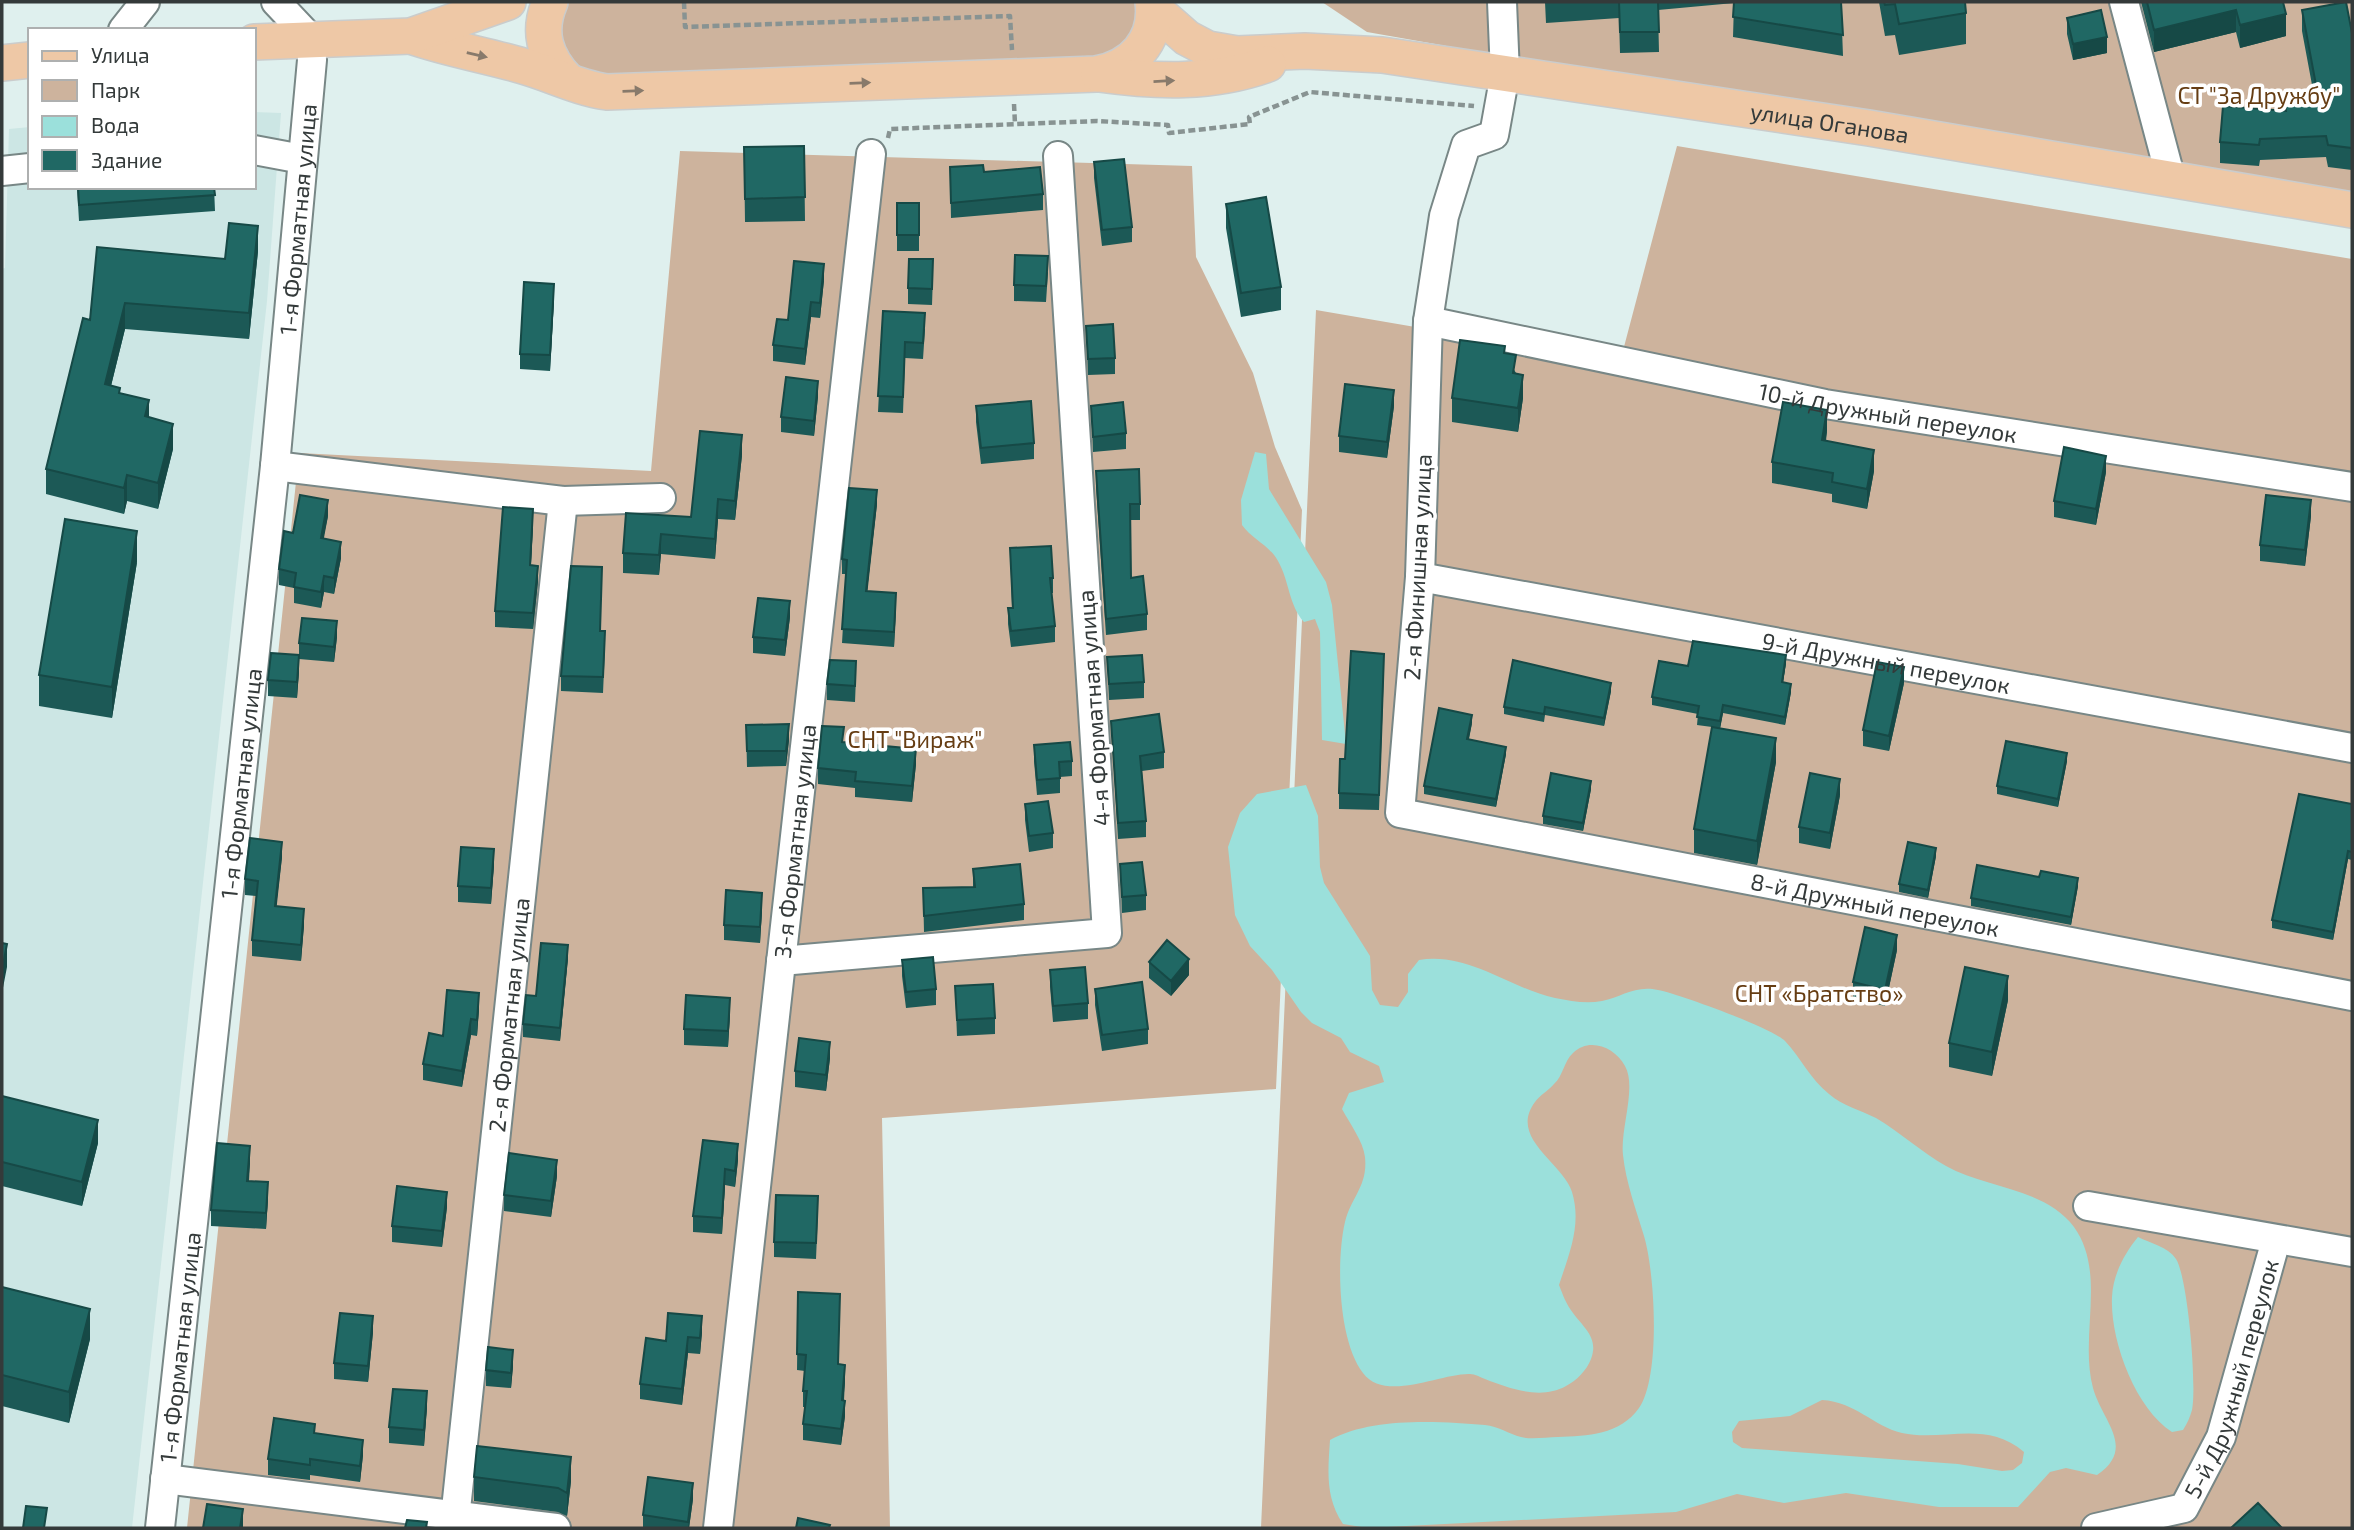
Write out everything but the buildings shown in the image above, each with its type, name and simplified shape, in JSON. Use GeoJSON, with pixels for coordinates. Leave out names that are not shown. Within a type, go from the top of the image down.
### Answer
{"type":"FeatureCollection","features":[{"type":"Feature","properties":{"kind":"main road"},"geometry":{"type":"LineString","coordinates":[[411,36],[508,2]]}},
{"type":"Feature","properties":{"kind":"main road"},"geometry":{"type":"LineString","coordinates":[[550,2],[543,21],[546,49],[553,65],[567,80]]}},
{"type":"Feature","properties":{"kind":"main road"},"geometry":{"type":"LineString","coordinates":[[256,42],[411,36],[567,80],[585,89],[607,92],[1096,74],[1122,67],[1139,54],[1150,34],[1154,5]]}},
{"type":"Feature","properties":{"kind":"main road","name":"улица Оганова"},"geometry":{"type":"LineString","coordinates":[[1154,5],[1187,38],[1208,49],[1237,54],[1304,51],[1382,55],[1869,128],[2352,210]]}},
{"type":"Feature","properties":{"kind":"main road","name":"улица Оганова"},"geometry":{"type":"LineString","coordinates":[[1096,74],[1155,82],[1237,75],[1304,51]]}},
{"type":"Feature","properties":{"kind":"main road"},"geometry":{"type":"LineString","coordinates":[[2,63],[28,60]]}},
{"type":"Feature","properties":{"kind":"street"},"geometry":{"type":"LineString","coordinates":[[125,28],[145,2]]}},
{"type":"Feature","properties":{"kind":"street"},"geometry":{"type":"LineString","coordinates":[[276,2],[311,39]]}},
{"type":"Feature","properties":{"kind":"street"},"geometry":{"type":"LineString","coordinates":[[1502,2],[1505,74]]}},
{"type":"Feature","properties":{"kind":"street"},"geometry":{"type":"LineString","coordinates":[[2124,2],[2171,179]]}},
{"type":"Feature","properties":{"kind":"street","name":"1-я Форматная улица"},"geometry":{"type":"LineString","coordinates":[[160,1528],[275,466],[312,60],[311,39]]}},
{"type":"Feature","properties":{"kind":"street","name":"2-я Финишная улица"},"geometry":{"type":"LineString","coordinates":[[1400,813],[1420,577],[1428,321],[1444,216],[1466,145],[1494,135],[1505,74]]}},
{"type":"Feature","properties":{"kind":"street","name":"3-я Форматная улица"},"geometry":{"type":"LineString","coordinates":[[718,1528],[781,961],[879,147]]}},
{"type":"Feature","properties":{"kind":"street"},"geometry":{"type":"LineString","coordinates":[[256,150],[302,159]]}},
{"type":"Feature","properties":{"kind":"street","name":"4-я Форматная улица"},"geometry":{"type":"LineString","coordinates":[[781,961],[1107,933],[1058,156]]}},
{"type":"Feature","properties":{"kind":"street"},"geometry":{"type":"LineString","coordinates":[[2,171],[28,168]]}},
{"type":"Feature","properties":{"kind":"street","name":"10-й Дружный переулок"},"geometry":{"type":"LineString","coordinates":[[1428,321],[1825,404],[2352,487]]}},
{"type":"Feature","properties":{"kind":"street"},"geometry":{"type":"LineString","coordinates":[[275,466],[563,501],[661,498]]}},
{"type":"Feature","properties":{"kind":"street","name":"2-я Форматная улица"},"geometry":{"type":"LineString","coordinates":[[455,1521],[563,501]]}},
{"type":"Feature","properties":{"kind":"street","name":"9-й Дружный переулок"},"geometry":{"type":"LineString","coordinates":[[1420,577],[2352,748]]}},
{"type":"Feature","properties":{"kind":"street","name":"8-й Дружный переулок"},"geometry":{"type":"LineString","coordinates":[[1400,813],[2352,996]]}},
{"type":"Feature","properties":{"kind":"street"},"geometry":{"type":"LineString","coordinates":[[2088,1206],[2352,1252]]}},
{"type":"Feature","properties":{"kind":"street","name":"5-й Дружный переулок"},"geometry":{"type":"LineString","coordinates":[[2096,1528],[2190,1518],[2221,1437],[2276,1240]]}},
{"type":"Feature","properties":{"kind":"street"},"geometry":{"type":"LineString","coordinates":[[165,1479],[455,1521],[556,1528]]}},
{"type":"Feature","properties":{"kind":"path"},"geometry":{"type":"LineString","coordinates":[[684,2],[685,27],[1010,16],[1015,124]]}},
{"type":"Feature","properties":{"kind":"path"},"geometry":{"type":"LineString","coordinates":[[879,147],[890,129],[1097,121],[1168,125],[1169,133],[1250,124],[1249,117],[1310,92],[1479,106]]}},
{"type":"Feature","properties":{"kind":"shaded area"},"geometry":{"type":"Polygon","coordinates":[[[256,112],[281,113],[267,301],[132,1528],[2,1528],[2,269],[5,268],[9,129],[28,127],[28,189],[256,189],[256,112]]]}},
{"type":"Feature","properties":{"kind":"green space"},"geometry":{"type":"Polygon","coordinates":[[[568,2],[1137,2],[1137,12],[1129,36],[1101,58],[605,77],[585,72],[574,65],[563,49],[560,40],[561,20],[568,2]]]}},
{"type":"Feature","properties":{"kind":"green space","name":"СТ \"За Дружбу\""},"geometry":{"type":"Polygon","coordinates":[[[1322,2],[2352,2],[2352,206],[1367,32],[1322,2]]]}},
{"type":"Feature","properties":{"kind":"green space","name":"СНТ «Братство»"},"geometry":{"type":"Polygon","coordinates":[[[1677,146],[2352,259],[2352,1528],[1261,1528],[1316,310],[1620,362],[1677,146]]]}},
{"type":"Feature","properties":{"kind":"green space","name":"СНТ \"Вираж\""},"geometry":{"type":"Polygon","coordinates":[[[680,151],[1192,166],[1196,257],[1253,373],[1275,447],[1302,510],[1276,1089],[882,1118],[890,1528],[187,1528],[299,453],[651,471],[680,151]]]}},
{"type":"Feature","properties":{"kind":"water"},"geometry":{"type":"Polygon","coordinates":[[[1255,452],[1266,454],[1269,489],[1326,582],[1332,605],[1346,744],[1322,740],[1320,632],[1315,619],[1304,622],[1299,616],[1278,561],[1242,525],[1241,500],[1255,452]]]}},
{"type":"Feature","properties":{"kind":"water"},"geometry":{"type":"Polygon","coordinates":[[[1306,785],[1318,816],[1320,867],[1324,883],[1370,956],[1372,990],[1380,1005],[1398,1007],[1408,992],[1408,974],[1419,960],[1437,959],[1472,966],[1538,993],[1573,1001],[1602,1001],[1642,989],[1669,993],[1724,1012],[1777,1035],[1791,1048],[1822,1088],[1840,1102],[1876,1118],[1946,1166],[2031,1196],[2062,1214],[2074,1227],[2084,1245],[2089,1264],[2090,1368],[2097,1400],[2116,1444],[2115,1455],[2109,1465],[2097,1475],[2066,1468],[2050,1472],[2018,1507],[1939,1507],[1846,1493],[1784,1503],[1737,1494],[1676,1512],[1368,1528],[1343,1524],[1330,1494],[1329,1462],[1330,1440],[1347,1433],[1385,1424],[1427,1422],[1490,1426],[1525,1438],[1580,1436],[1613,1429],[1639,1408],[1651,1373],[1654,1324],[1648,1253],[1624,1165],[1628,1075],[1621,1059],[1608,1049],[1594,1045],[1579,1048],[1570,1056],[1557,1081],[1535,1102],[1528,1115],[1532,1139],[1567,1181],[1575,1204],[1573,1239],[1559,1285],[1568,1306],[1592,1339],[1593,1352],[1584,1371],[1566,1386],[1536,1393],[1470,1374],[1399,1386],[1385,1386],[1373,1382],[1363,1373],[1355,1359],[1348,1341],[1341,1300],[1342,1238],[1351,1205],[1362,1184],[1365,1167],[1362,1145],[1342,1109],[1349,1093],[1384,1082],[1379,1066],[1350,1052],[1341,1038],[1312,1023],[1301,1012],[1272,970],[1250,946],[1235,915],[1228,847],[1240,813],[1257,794],[1306,785]],[[1822,1400],[1790,1416],[1739,1421],[1732,1432],[1733,1442],[1742,1448],[1958,1464],[2002,1471],[2013,1470],[2022,1463],[2024,1452],[1995,1436],[1902,1433],[1855,1409],[1822,1400]]]}},
{"type":"Feature","properties":{"kind":"water"},"geometry":{"type":"Polygon","coordinates":[[[2138,1237],[2168,1251],[2176,1259],[2184,1287],[2190,1333],[2193,1397],[2192,1410],[2183,1430],[2172,1432],[2147,1407],[2127,1372],[2115,1333],[2112,1297],[2115,1281],[2124,1258],[2138,1237]]]}}]}
